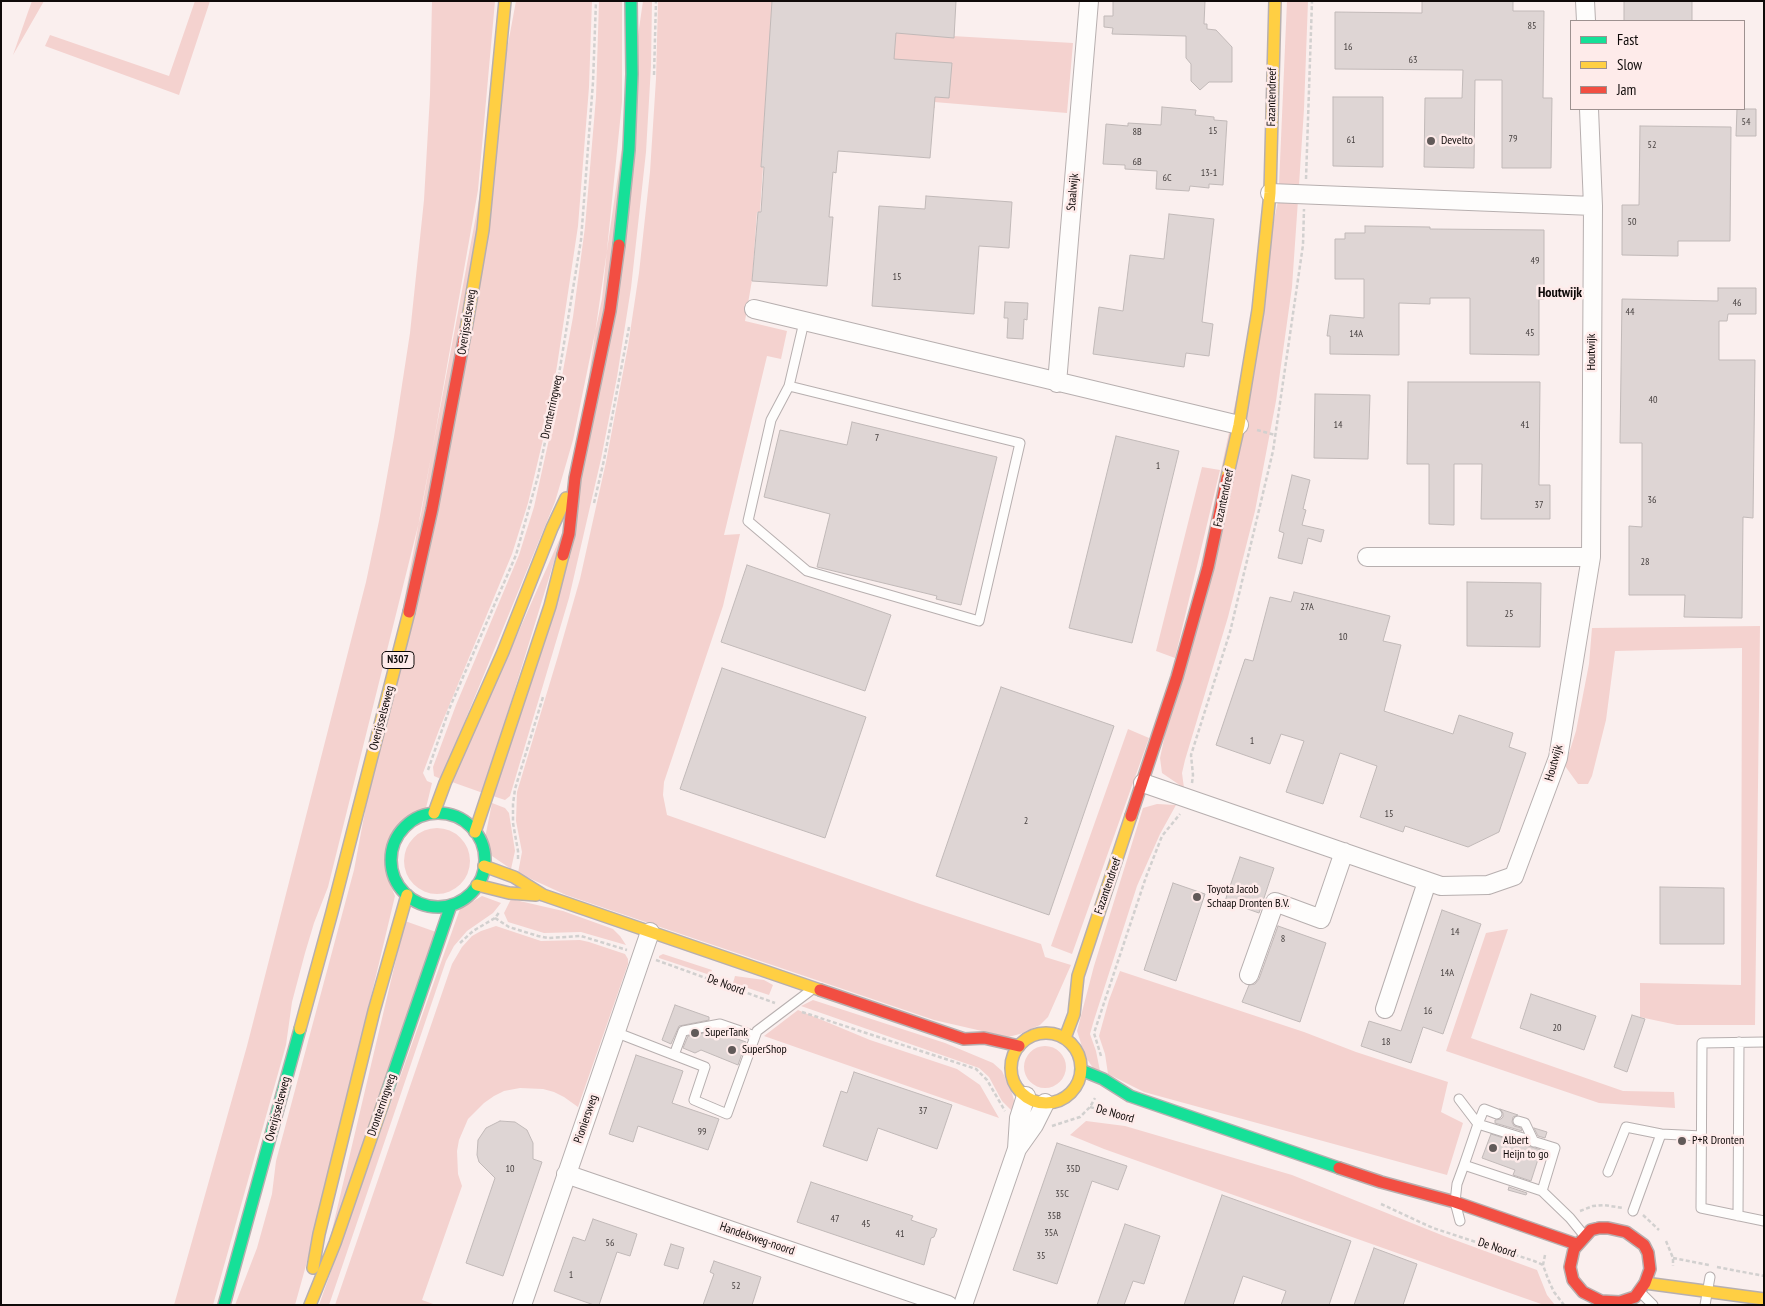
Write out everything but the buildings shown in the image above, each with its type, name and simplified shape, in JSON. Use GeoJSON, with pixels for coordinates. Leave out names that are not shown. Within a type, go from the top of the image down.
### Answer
{"type":"FeatureCollection","features":[{"type":"Feature","properties":{"kind":"main road","name":"Overijsselseweg"},"geometry":{"type":"LineString","coordinates":[[224,1305],[342,874],[401,646],[432,509],[458,376],[483,230],[505,1]]}},
{"type":"Feature","properties":{"kind":"main road"},"geometry":{"type":"LineString","coordinates":[[475,832],[550,606],[569,534],[575,478],[610,311],[620,236],[629,150],[632,74],[631,1]]}},
{"type":"Feature","properties":{"kind":"main road","name":"Fazantendreef"},"geometry":{"type":"LineString","coordinates":[[1065,1038],[1074,1014],[1078,976],[1177,677],[1208,567],[1239,425],[1258,310],[1270,193],[1275,1]]}},
{"type":"Feature","properties":{"kind":"main road"},"geometry":{"type":"LineString","coordinates":[[434,813],[445,783],[503,652],[552,528],[575,478]]}},
{"type":"Feature","properties":{"kind":"main road"},"geometry":{"type":"LineString","coordinates":[[434,813],[450,814],[464,821],[475,832],[484,854],[484,866],[478,885],[470,894],[451,905],[428,906],[417,902],[400,887],[393,872],[391,856],[393,845],[398,835],[409,823],[423,815],[434,813]]}},
{"type":"Feature","properties":{"kind":"main road","name":"De Noord"},"geometry":{"type":"LineString","coordinates":[[484,866],[514,877],[543,895],[964,1039],[984,1038],[1019,1046]]}},
{"type":"Feature","properties":{"kind":"main road","name":"De Noord"},"geometry":{"type":"LineString","coordinates":[[478,885],[509,893],[543,895]]}},
{"type":"Feature","properties":{"kind":"main road","name":"Dronterringweg"},"geometry":{"type":"LineString","coordinates":[[308,1305],[319,1234],[374,1011],[407,895]]}},
{"type":"Feature","properties":{"kind":"main road","name":"Dronterringweg"},"geometry":{"type":"LineString","coordinates":[[308,1305],[334,1243],[451,905]]}},
{"type":"Feature","properties":{"kind":"main road","name":"Fazantendreef"},"geometry":{"type":"LineString","coordinates":[[1063,998],[1078,976]]}},
{"type":"Feature","properties":{"kind":"main road"},"geometry":{"type":"LineString","coordinates":[[1050,1028],[1065,1038],[1076,1048],[1079,1055],[1081,1070],[1080,1079],[1076,1087],[1065,1097],[1045,1103],[1026,1096],[1015,1082],[1008,1062],[1019,1046],[1050,1028]]}},
{"type":"Feature","properties":{"kind":"main road","name":"De Noord"},"geometry":{"type":"LineString","coordinates":[[964,1039],[974,1048]]}},
{"type":"Feature","properties":{"kind":"main road","name":"De Noord"},"geometry":{"type":"LineString","coordinates":[[1081,1070],[1103,1079],[1130,1096],[1380,1182],[1455,1202],[1580,1240]]}},
{"type":"Feature","properties":{"kind":"main road","name":"De Noord"},"geometry":{"type":"LineString","coordinates":[[1076,1087],[1090,1091]]}},
{"type":"Feature","properties":{"kind":"main road","name":"De Noord"},"geometry":{"type":"LineString","coordinates":[[1106,1095],[1130,1096]]}},
{"type":"Feature","properties":{"kind":"main road","name":"De Noord"},"geometry":{"type":"LineString","coordinates":[[1380,1182],[1411,1202]]}},
{"type":"Feature","properties":{"kind":"main road"},"geometry":{"type":"LineString","coordinates":[[1444,1216],[1465,1223]]}},
{"type":"Feature","properties":{"kind":"main road"},"geometry":{"type":"LineString","coordinates":[[1608,1228],[1632,1235],[1644,1245],[1650,1264],[1648,1277],[1635,1297],[1611,1303],[1591,1301],[1576,1286],[1567,1258],[1580,1240],[1591,1230],[1608,1228]]}},
{"type":"Feature","properties":{"kind":"main road"},"geometry":{"type":"LineString","coordinates":[[1650,1264],[1665,1268]]}},
{"type":"Feature","properties":{"kind":"main road"},"geometry":{"type":"LineString","coordinates":[[1642,1288],[1707,1292],[1764,1299]]}},
{"type":"Feature","properties":{"kind":"street","name":"Staalwijk"},"geometry":{"type":"LineString","coordinates":[[1057,383],[1089,1]]}},
{"type":"Feature","properties":{"kind":"street"},"geometry":{"type":"LineString","coordinates":[[1585,1],[1586,20]]}},
{"type":"Feature","properties":{"kind":"street","name":"Houtwijk"},"geometry":{"type":"LineString","coordinates":[[1143,784],[1441,886],[1488,885],[1514,876],[1558,758],[1592,557],[1593,206],[1589,110]]}},
{"type":"Feature","properties":{"kind":"street"},"geometry":{"type":"LineString","coordinates":[[1270,193],[1593,206]]}},
{"type":"Feature","properties":{"kind":"street"},"geometry":{"type":"LineString","coordinates":[[754,309],[1239,425]]}},
{"type":"Feature","properties":{"kind":"street"},"geometry":{"type":"LineString","coordinates":[[1367,557],[1592,557]]}},
{"type":"Feature","properties":{"kind":"street"},"geometry":{"type":"LineString","coordinates":[[1249,975],[1275,902],[1321,919],[1344,852]]}},
{"type":"Feature","properties":{"kind":"street"},"geometry":{"type":"LineString","coordinates":[[1385,1010],[1428,882]]}},
{"type":"Feature","properties":{"kind":"street","name":"Pioniersweg"},"geometry":{"type":"LineString","coordinates":[[522,1305],[650,932]]}},
{"type":"Feature","properties":{"kind":"street"},"geometry":{"type":"LineString","coordinates":[[963,1305],[1026,1121],[1026,1096]]}},
{"type":"Feature","properties":{"kind":"street"},"geometry":{"type":"LineString","coordinates":[[1026,1121],[1045,1103]]}},
{"type":"Feature","properties":{"kind":"street","name":"Handelsweg-noord"},"geometry":{"type":"LineString","coordinates":[[566,1174],[948,1305]]}},
{"type":"Feature","properties":{"kind":"lane"},"geometry":{"type":"LineString","coordinates":[[789,386],[1020,443],[979,621],[807,571],[748,521],[771,420],[789,386],[804,322]]}},
{"type":"Feature","properties":{"kind":"lane"},"geometry":{"type":"LineString","coordinates":[[615,1032],[705,1067],[694,1100],[727,1114],[757,1031],[814,988]]}},
{"type":"Feature","properties":{"kind":"lane"},"geometry":{"type":"LineString","coordinates":[[674,1055],[683,1031],[720,1024],[755,1036]]}},
{"type":"Feature","properties":{"kind":"lane"},"geometry":{"type":"LineString","coordinates":[[1738,1216],[1739,1042]]}},
{"type":"Feature","properties":{"kind":"lane"},"geometry":{"type":"LineString","coordinates":[[1764,1042],[1702,1043],[1701,1208],[1764,1221]]}},
{"type":"Feature","properties":{"kind":"lane"},"geometry":{"type":"LineString","coordinates":[[1459,1099],[1478,1124],[1555,1148],[1542,1191]]}},
{"type":"Feature","properties":{"kind":"lane"},"geometry":{"type":"LineString","coordinates":[[1465,1223],[1455,1202],[1457,1184],[1484,1109],[1497,1114]]}},
{"type":"Feature","properties":{"kind":"lane"},"geometry":{"type":"LineString","coordinates":[[1518,1121],[1525,1123],[1534,1142]]}},
{"type":"Feature","properties":{"kind":"lane"},"geometry":{"type":"LineString","coordinates":[[1608,1172],[1626,1127],[1661,1134],[1702,1136]]}},
{"type":"Feature","properties":{"kind":"lane"},"geometry":{"type":"LineString","coordinates":[[1633,1211],[1661,1134]]}},
{"type":"Feature","properties":{"kind":"lane"},"geometry":{"type":"LineString","coordinates":[[1464,1165],[1542,1191],[1570,1218],[1580,1240]]}},
{"type":"Feature","properties":{"kind":"lane"},"geometry":{"type":"LineString","coordinates":[[1705,1305],[1710,1277]]}},
{"type":"Feature","properties":{"kind":"lane"},"geometry":{"type":"LineString","coordinates":[[1642,1288],[1654,1305]]}},
{"type":"Feature","properties":{"kind":"path","name":"Dronterringweg"},"geometry":{"type":"LineString","coordinates":[[445,783],[430,776],[428,768],[450,707],[516,555],[538,476],[559,374],[580,240],[593,82],[596,1]]}},
{"type":"Feature","properties":{"kind":"path","name":"De Noord"},"geometry":{"type":"LineString","coordinates":[[495,918],[509,927],[538,936],[548,938],[581,936],[976,1069],[987,1080],[1006,1112],[1042,1127],[1054,1126],[1080,1117],[1090,1107],[1123,1116]]}},
{"type":"Feature","properties":{"kind":"path","name":"De Noord"},"geometry":{"type":"LineString","coordinates":[[1376,1202],[1433,1228],[1534,1261],[1543,1266],[1554,1292],[1564,1305]]}},
{"type":"Feature","properties":{"kind":"shaded area"},"geometry":{"type":"Polygon","coordinates":[[[32,1],[44,1],[13,55],[28,12],[32,1]]]}},
{"type":"Feature","properties":{"kind":"shaded area"},"geometry":{"type":"Polygon","coordinates":[[[195,1],[210,1],[179,95],[45,46],[50,35],[169,76],[195,1]]]}},
{"type":"Feature","properties":{"kind":"shaded area"},"geometry":{"type":"Polygon","coordinates":[[[432,1],[495,1],[478,190],[421,514],[328,887],[305,953],[292,1002],[286,1045],[213,1305],[174,1305],[247,1046],[366,582],[379,521],[410,333],[424,200],[430,95],[432,1]]]}},
{"type":"Feature","properties":{"kind":"shaded area"},"geometry":{"type":"Polygon","coordinates":[[[516,1],[592,1],[589,87],[578,226],[557,366],[545,431],[528,503],[512,554],[423,773],[427,781],[432,783],[426,808],[400,824],[390,838],[385,851],[386,874],[395,896],[313,1240],[295,1305],[235,1305],[257,1248],[272,1194],[276,1161],[354,870],[516,1]]]}},
{"type":"Feature","properties":{"kind":"shaded area"},"geometry":{"type":"Polygon","coordinates":[[[599,1],[622,1],[622,102],[602,299],[573,440],[555,502],[441,779],[434,776],[433,767],[456,705],[519,555],[534,507],[557,403],[573,317],[585,227],[596,97],[599,1]]]}},
{"type":"Feature","properties":{"kind":"shaded area"},"geometry":{"type":"Polygon","coordinates":[[[643,1],[652,1],[651,66],[646,152],[631,288],[617,377],[601,459],[569,598],[510,796],[505,800],[493,796],[557,597],[643,1]]]}},
{"type":"Feature","properties":{"kind":"shaded area"},"geometry":{"type":"Polygon","coordinates":[[[658,1],[793,1],[952,36],[1073,43],[1067,113],[934,102],[935,108],[766,96],[760,212],[757,212],[752,280],[745,321],[787,331],[781,359],[767,356],[724,535],[740,534],[723,606],[664,782],[663,795],[667,815],[920,904],[1041,944],[1045,957],[1071,965],[1048,1017],[1040,1025],[1020,1034],[1008,1037],[934,1020],[566,895],[518,873],[522,852],[516,821],[517,792],[580,579],[606,462],[628,346],[639,273],[650,172],[656,79],[658,1]]]}},
{"type":"Feature","properties":{"kind":"shaded area"},"geometry":{"type":"Polygon","coordinates":[[[1287,1],[1308,1],[1299,185],[1279,185],[1287,1]]]}},
{"type":"Feature","properties":{"kind":"shaded area"},"geometry":{"type":"Polygon","coordinates":[[[1298,200],[1292,287],[1276,401],[1255,511],[1228,617],[1185,760],[1182,773],[1184,788],[1162,773],[1160,758],[1278,201],[1298,200]]]}},
{"type":"Feature","properties":{"kind":"shaded area"},"geometry":{"type":"Polygon","coordinates":[[[1202,467],[1220,470],[1175,658],[1156,651],[1202,467]]]}},
{"type":"Feature","properties":{"kind":"shaded area"},"geometry":{"type":"Polygon","coordinates":[[[564,529],[483,793],[452,782],[564,529]]]}},
{"type":"Feature","properties":{"kind":"shaded area"},"geometry":{"type":"Polygon","coordinates":[[[1760,626],[1755,1025],[1677,1025],[1640,1017],[1640,983],[1741,985],[1742,648],[1615,651],[1606,720],[1592,776],[1588,784],[1578,784],[1565,766],[1576,731],[1589,664],[1592,628],[1760,626]]]}},
{"type":"Feature","properties":{"kind":"shaded area"},"geometry":{"type":"Polygon","coordinates":[[[1128,729],[1149,738],[1072,954],[1051,946],[1128,729]]]}},
{"type":"Feature","properties":{"kind":"shaded area"},"geometry":{"type":"Polygon","coordinates":[[[492,803],[505,808],[509,813],[515,851],[511,869],[492,856],[487,845],[485,838],[492,803]]]}},
{"type":"Feature","properties":{"kind":"shaded area"},"geometry":{"type":"Polygon","coordinates":[[[1157,804],[1176,805],[1160,834],[1137,886],[1090,1034],[1100,1071],[1093,1068],[1085,1056],[1077,1031],[1094,966],[1143,808],[1157,804]]]}},
{"type":"Feature","properties":{"kind":"shaded area"},"geometry":{"type":"Polygon","coordinates":[[[443,828],[461,837],[468,848],[470,861],[468,874],[461,885],[450,892],[431,894],[413,885],[406,874],[404,855],[413,837],[424,830],[443,828]]]}},
{"type":"Feature","properties":{"kind":"shaded area"},"geometry":{"type":"Polygon","coordinates":[[[482,896],[501,903],[493,913],[467,931],[454,946],[446,961],[329,1305],[319,1305],[460,909],[482,896]]]}},
{"type":"Feature","properties":{"kind":"shaded area"},"geometry":{"type":"Polygon","coordinates":[[[511,899],[563,911],[613,929],[626,945],[581,932],[544,933],[508,922],[504,913],[511,899]]]}},
{"type":"Feature","properties":{"kind":"shaded area"},"geometry":{"type":"Polygon","coordinates":[[[405,921],[436,932],[329,1243],[405,921]]]}},
{"type":"Feature","properties":{"kind":"shaded area"},"geometry":{"type":"Polygon","coordinates":[[[496,926],[541,941],[580,940],[589,942],[625,954],[628,959],[628,964],[578,1107],[554,1092],[543,1089],[520,1088],[504,1091],[494,1096],[468,1119],[459,1140],[457,1151],[458,1174],[462,1186],[422,1300],[436,1305],[335,1305],[452,964],[462,947],[472,936],[496,926]]]}},
{"type":"Feature","properties":{"kind":"shaded area"},"geometry":{"type":"Polygon","coordinates":[[[1508,929],[1471,1038],[1623,1091],[1674,1092],[1675,1108],[1599,1103],[1446,1051],[1486,933],[1508,929]]]}},
{"type":"Feature","properties":{"kind":"shaded area"},"geometry":{"type":"Polygon","coordinates":[[[663,954],[712,970],[710,975],[659,958],[663,954]]]}},
{"type":"Feature","properties":{"kind":"shaded area"},"geometry":{"type":"Polygon","coordinates":[[[1120,971],[1448,1082],[1441,1112],[1463,1123],[1447,1175],[1144,1092],[1108,1074],[1105,1054],[1099,1036],[1109,1000],[1120,971]]]}},
{"type":"Feature","properties":{"kind":"shaded area"},"geometry":{"type":"Polygon","coordinates":[[[735,976],[764,980],[773,985],[769,995],[733,983],[735,976]]]}},
{"type":"Feature","properties":{"kind":"shaded area"},"geometry":{"type":"Polygon","coordinates":[[[813,1000],[945,1043],[993,1063],[1002,1071],[1012,1093],[1015,1104],[1012,1111],[1002,1101],[989,1077],[979,1068],[801,1006],[813,1000]]]}},
{"type":"Feature","properties":{"kind":"shaded area"},"geometry":{"type":"Polygon","coordinates":[[[798,1010],[870,1040],[957,1069],[980,1085],[999,1118],[764,1036],[798,1010]]]}},
{"type":"Feature","properties":{"kind":"shaded area"},"geometry":{"type":"Polygon","coordinates":[[[1049,1046],[1057,1049],[1063,1055],[1066,1067],[1063,1079],[1057,1085],[1041,1088],[1033,1085],[1027,1079],[1024,1063],[1027,1055],[1033,1049],[1049,1046]]]}},
{"type":"Feature","properties":{"kind":"shaded area"},"geometry":{"type":"Polygon","coordinates":[[[1086,1121],[1125,1126],[1292,1175],[1444,1236],[1537,1270],[1547,1295],[1555,1305],[1544,1305],[1104,1149],[1070,1135],[1086,1121]]]}},
{"type":"Feature","properties":{"kind":"traffic: fast"},"geometry":{"type":"LineString","coordinates":[[619,245],[629,150],[632,74],[631,1]]}},
{"type":"Feature","properties":{"kind":"traffic: fast"},"geometry":{"type":"LineString","coordinates":[[438,813],[456,817],[471,827],[481,842],[485,860],[481,878],[471,893],[456,903],[438,907],[420,903],[405,893],[395,878],[391,860],[395,842],[405,827],[420,817],[438,813]]}},
{"type":"Feature","properties":{"kind":"traffic: fast"},"geometry":{"type":"LineString","coordinates":[[387,1092],[451,905]]}},
{"type":"Feature","properties":{"kind":"traffic: fast"},"geometry":{"type":"LineString","coordinates":[[224,1305],[300,1029]]}},
{"type":"Feature","properties":{"kind":"traffic: fast"},"geometry":{"type":"LineString","coordinates":[[1081,1070],[1103,1079],[1130,1096],[1339,1168]]}},
{"type":"Feature","properties":{"kind":"traffic: slow"},"geometry":{"type":"LineString","coordinates":[[466,329],[483,230],[505,1]]}},
{"type":"Feature","properties":{"kind":"traffic: slow"},"geometry":{"type":"LineString","coordinates":[[1227,478],[1239,425],[1258,310],[1270,193],[1275,1]]}},
{"type":"Feature","properties":{"kind":"traffic: slow"},"geometry":{"type":"LineString","coordinates":[[434,813],[566,498]]}},
{"type":"Feature","properties":{"kind":"traffic: slow"},"geometry":{"type":"LineString","coordinates":[[475,832],[550,606],[563,555]]}},
{"type":"Feature","properties":{"kind":"traffic: slow"},"geometry":{"type":"LineString","coordinates":[[300,1029],[409,612]]}},
{"type":"Feature","properties":{"kind":"traffic: slow"},"geometry":{"type":"LineString","coordinates":[[1065,1038],[1074,1014],[1078,976],[1131,816]]}},
{"type":"Feature","properties":{"kind":"traffic: slow"},"geometry":{"type":"LineString","coordinates":[[484,866],[514,877],[543,895],[820,990]]}},
{"type":"Feature","properties":{"kind":"traffic: slow"},"geometry":{"type":"LineString","coordinates":[[477,885],[509,893],[536,895]]}},
{"type":"Feature","properties":{"kind":"traffic: slow"},"geometry":{"type":"LineString","coordinates":[[313,1268],[319,1234],[374,1011],[407,895]]}},
{"type":"Feature","properties":{"kind":"traffic: slow"},"geometry":{"type":"LineString","coordinates":[[1046,1033],[1059,1036],[1071,1043],[1078,1055],[1081,1068],[1078,1081],[1071,1093],[1059,1100],[1046,1103],[1033,1100],[1021,1093],[1014,1081],[1011,1068],[1014,1055],[1021,1043],[1033,1036],[1046,1033]]}},
{"type":"Feature","properties":{"kind":"traffic: slow"},"geometry":{"type":"LineString","coordinates":[[310,1305],[335,1243],[387,1092]]}},
{"type":"Feature","properties":{"kind":"traffic: slow"},"geometry":{"type":"LineString","coordinates":[[1645,1283],[1764,1299]]}},
{"type":"Feature","properties":{"kind":"traffic: jam"},"geometry":{"type":"LineString","coordinates":[[563,555],[569,534],[575,478],[610,311],[619,245]]}},
{"type":"Feature","properties":{"kind":"traffic: jam"},"geometry":{"type":"LineString","coordinates":[[409,612],[432,509],[466,329]]}},
{"type":"Feature","properties":{"kind":"traffic: jam"},"geometry":{"type":"LineString","coordinates":[[1131,816],[1177,677],[1208,567],[1227,478]]}},
{"type":"Feature","properties":{"kind":"traffic: jam"},"geometry":{"type":"LineString","coordinates":[[820,990],[964,1039],[984,1038],[1019,1046]]}},
{"type":"Feature","properties":{"kind":"traffic: jam"},"geometry":{"type":"LineString","coordinates":[[1339,1168],[1381,1182],[1455,1202],[1576,1244]]}},
{"type":"Feature","properties":{"kind":"traffic: jam"},"geometry":{"type":"LineString","coordinates":[[1599,1228],[1626,1232],[1644,1245],[1648,1253],[1650,1269],[1645,1283],[1635,1297],[1620,1302],[1601,1301],[1583,1292],[1573,1280],[1570,1267],[1574,1249],[1591,1230],[1599,1228]]}},
{"type":"Feature","properties":{"kind":"place","name":"Develto"},"geometry":{"type":"Point","coordinates":[1431,141]}},
{"type":"Feature","properties":{"kind":"place","name":"Toyota Jacob Schaap Dronten B.V."},"geometry":{"type":"Point","coordinates":[1197,897]}},
{"type":"Feature","properties":{"kind":"place","name":"SuperTank"},"geometry":{"type":"Point","coordinates":[695,1033]}},
{"type":"Feature","properties":{"kind":"place","name":"SuperShop"},"geometry":{"type":"Point","coordinates":[732,1050]}},
{"type":"Feature","properties":{"kind":"place","name":"P+R Dronten"},"geometry":{"type":"Point","coordinates":[1682,1141]}},
{"type":"Feature","properties":{"kind":"place","name":"Albert Heijn to go"},"geometry":{"type":"Point","coordinates":[1493,1148]}},
{"type":"Feature","properties":{"kind":"district","name":"Houtwijk"},"geometry":{"type":"Point","coordinates":[1560,293]}}]}
